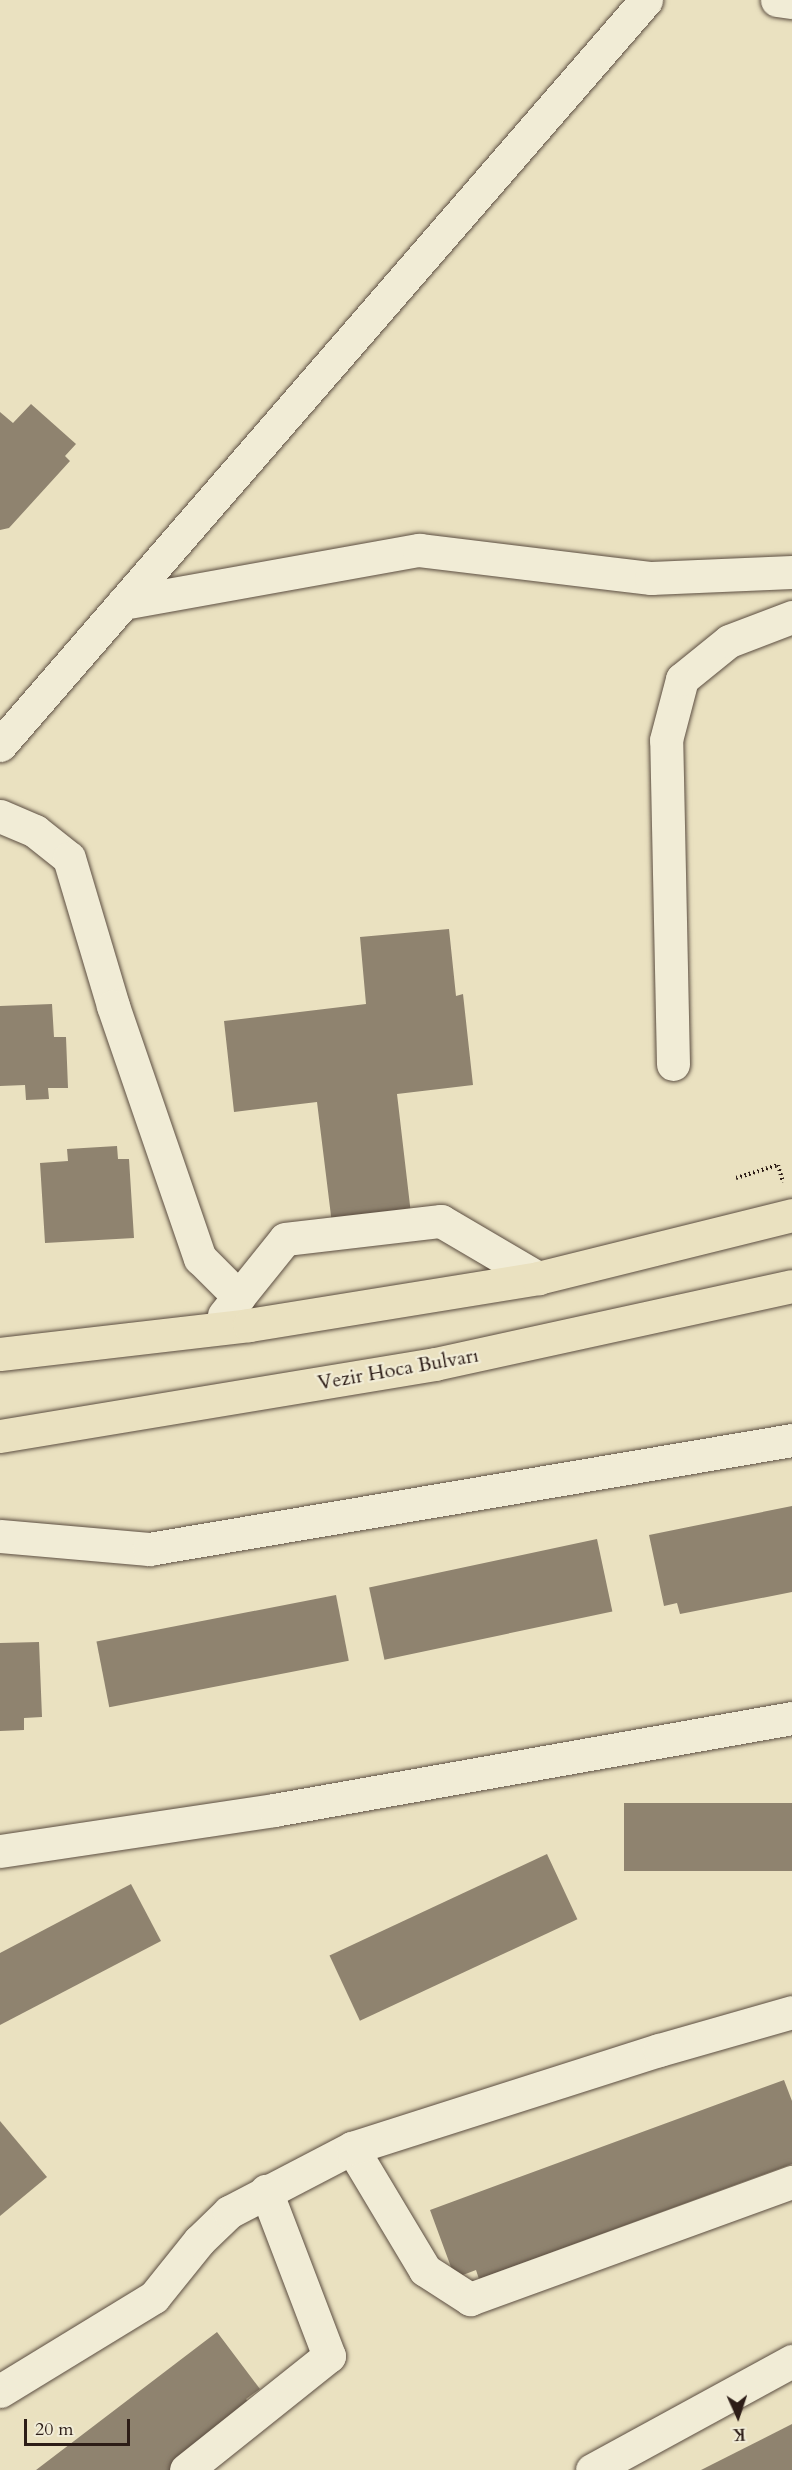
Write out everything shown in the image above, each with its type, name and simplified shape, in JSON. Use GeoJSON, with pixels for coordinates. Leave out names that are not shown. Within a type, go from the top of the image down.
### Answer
{"type":"FeatureCollection","features":[{"type":"Feature","properties":{"kind":"main road"},"geometry":{"type":"LineString","coordinates":[[0,1354],[214,1328],[538,1278],[792,1215]]}},
{"type":"Feature","properties":{"kind":"main road","name":"Vezir Hoca Bulvarı"},"geometry":{"type":"LineString","coordinates":[[0,1436],[435,1364],[792,1286]]}},
{"type":"Feature","properties":{"kind":"street"},"geometry":{"type":"LineString","coordinates":[[0,745],[646,0]]}},
{"type":"Feature","properties":{"kind":"street"},"geometry":{"type":"LineString","coordinates":[[777,0],[792,2]]}},
{"type":"Feature","properties":{"kind":"street"},"geometry":{"type":"LineString","coordinates":[[123,603],[419,550],[651,578],[792,572]]}},
{"type":"Feature","properties":{"kind":"street"},"geometry":{"type":"LineString","coordinates":[[673,1064],[666,740],[682,680],[729,641],[792,617]]}},
{"type":"Feature","properties":{"kind":"street"},"geometry":{"type":"LineString","coordinates":[[0,816],[35,831],[69,858],[113,1006],[200,1258],[239,1298]]}},
{"type":"Feature","properties":{"kind":"street"},"geometry":{"type":"LineString","coordinates":[[214,1328],[285,1239],[441,1221],[538,1278]]}},
{"type":"Feature","properties":{"kind":"street"},"geometry":{"type":"LineString","coordinates":[[0,1536],[149,1549],[792,1440]]}},
{"type":"Feature","properties":{"kind":"street"},"geometry":{"type":"LineString","coordinates":[[0,1851],[274,1810],[792,1719]]}},
{"type":"Feature","properties":{"kind":"street"},"geometry":{"type":"LineString","coordinates":[[0,2391],[154,2297],[206,2234],[229,2212],[352,2148],[659,2050],[792,2012]]}},
{"type":"Feature","properties":{"kind":"street"},"geometry":{"type":"LineString","coordinates":[[352,2148],[425,2270],[470,2298],[792,2182]]}},
{"type":"Feature","properties":{"kind":"street"},"geometry":{"type":"LineString","coordinates":[[186,2470],[329,2356],[266,2191]]}},
{"type":"Feature","properties":{"kind":"street"},"geometry":{"type":"LineString","coordinates":[[592,2470],[792,2361]]}},
{"type":"Feature","properties":{"kind":"path"},"geometry":{"type":"LineString","coordinates":[[736,1178],[778,1164]]}},
{"type":"Feature","properties":{"kind":"building"},"geometry":{"type":"Polygon","coordinates":[[[31,404],[76,444],[65,456],[70,461],[9,528],[0,530],[0,412],[13,423],[31,404]]]}},
{"type":"Feature","properties":{"kind":"building"},"geometry":{"type":"Polygon","coordinates":[[[449,929],[456,996],[463,994],[473,1085],[397,1094],[411,1214],[332,1224],[317,1102],[234,1112],[224,1021],[366,1004],[360,937],[449,929]]]}},
{"type":"Feature","properties":{"kind":"building"},"geometry":{"type":"Polygon","coordinates":[[[52,1004],[54,1037],[66,1037],[68,1088],[48,1088],[49,1099],[26,1100],[25,1085],[0,1086],[0,1006],[52,1004]]]}},
{"type":"Feature","properties":{"kind":"building"},"geometry":{"type":"Polygon","coordinates":[[[117,1146],[118,1159],[129,1159],[134,1238],[45,1243],[40,1163],[68,1161],[67,1149],[117,1146]]]}},
{"type":"Feature","properties":{"kind":"building"},"geometry":{"type":"Polygon","coordinates":[[[792,1506],[792,1592],[680,1614],[677,1603],[664,1606],[649,1535],[792,1506]]]}},
{"type":"Feature","properties":{"kind":"building"},"geometry":{"type":"Polygon","coordinates":[[[597,1539],[612,1611],[384,1660],[369,1587],[597,1539]]]}},
{"type":"Feature","properties":{"kind":"building"},"geometry":{"type":"Polygon","coordinates":[[[336,1595],[349,1661],[109,1707],[96,1642],[336,1595]]]}},
{"type":"Feature","properties":{"kind":"building"},"geometry":{"type":"Polygon","coordinates":[[[39,1642],[42,1717],[24,1718],[24,1730],[0,1731],[0,1643],[39,1642]]]}},
{"type":"Feature","properties":{"kind":"building"},"geometry":{"type":"Polygon","coordinates":[[[624,1803],[792,1803],[792,1871],[624,1871],[624,1803]]]}},
{"type":"Feature","properties":{"kind":"building"},"geometry":{"type":"Polygon","coordinates":[[[547,1854],[577,1919],[360,2021],[329,1955],[547,1854]]]}},
{"type":"Feature","properties":{"kind":"building"},"geometry":{"type":"Polygon","coordinates":[[[131,1884],[161,1941],[0,2025],[0,1953],[131,1884]]]}},
{"type":"Feature","properties":{"kind":"building"},"geometry":{"type":"Polygon","coordinates":[[[784,2080],[792,2101],[792,2164],[479,2279],[476,2270],[455,2278],[430,2210],[784,2080]]]}},
{"type":"Feature","properties":{"kind":"building"},"geometry":{"type":"Polygon","coordinates":[[[0,2121],[47,2177],[0,2216],[0,2121]]]}},
{"type":"Feature","properties":{"kind":"building"},"geometry":{"type":"Polygon","coordinates":[[[217,2332],[260,2389],[246,2399],[253,2408],[171,2470],[36,2470],[217,2332]]]}},
{"type":"Feature","properties":{"kind":"building"},"geometry":{"type":"Polygon","coordinates":[[[792,2424],[792,2470],[701,2470],[792,2424]]]}}]}
